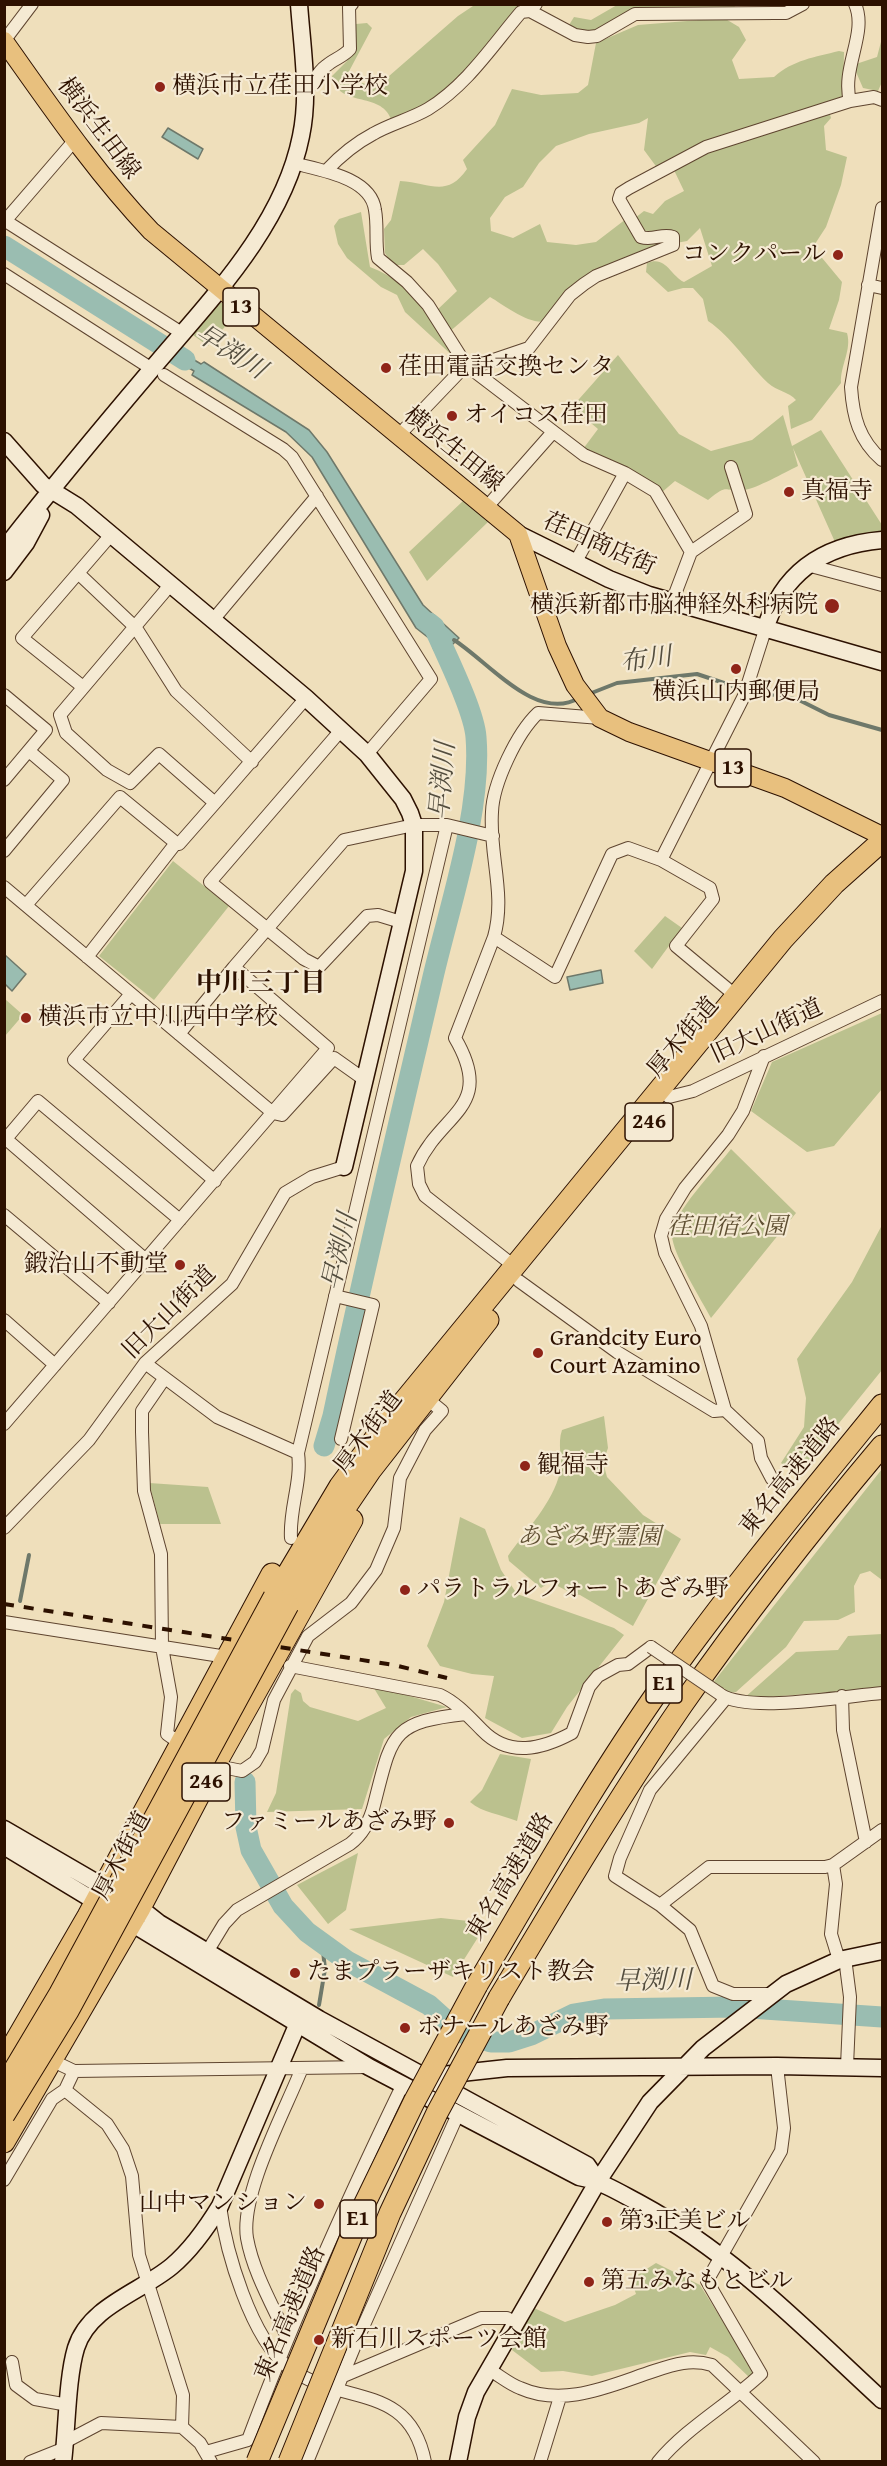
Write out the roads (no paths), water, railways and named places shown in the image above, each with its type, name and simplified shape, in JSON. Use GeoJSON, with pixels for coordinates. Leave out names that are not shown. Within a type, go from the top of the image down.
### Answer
{"type":"FeatureCollection","features":[{"type":"Feature","properties":{"kind":"highway","name":"厚木街道"},"geometry":{"type":"LineString","coordinates":[[4,2115],[68,2011],[300,1551],[370,1471],[516,1274],[736,996],[783,939],[834,884],[882,841]]}},
{"type":"Feature","properties":{"kind":"highway","name":"厚木街道"},"geometry":{"type":"LineString","coordinates":[[4,2087],[59,1995],[300,1551],[340,1486],[434,1363],[516,1274],[669,1097],[801,938],[882,856]]}},
{"type":"Feature","properties":{"kind":"highway","name":"東名高速道路"},"geometry":{"type":"LineString","coordinates":[[257,2462],[365,2203],[414,2102],[477,1985],[598,1782],[666,1681],[760,1554],[882,1405]]}},
{"type":"Feature","properties":{"kind":"highway","name":"246"},"geometry":{"type":"LineString","coordinates":[[4,2142],[137,1915],[216,1763],[407,1422]]}},
{"type":"Feature","properties":{"kind":"highway","name":"東名高速道路"},"geometry":{"type":"LineString","coordinates":[[288,2462],[390,2213],[437,2113],[499,1998],[566,1884],[683,1704],[795,1551],[882,1446]]}},
{"type":"Feature","properties":{"kind":"highway","name":"246"},"geometry":{"type":"LineString","coordinates":[[4,2061],[99,1895],[227,1657],[300,1551]]}},
{"type":"Feature","properties":{"kind":"main road","name":"横浜生田線"},"geometry":{"type":"LineString","coordinates":[[4,41],[74,141],[111,188],[151,231],[518,534]]}},
{"type":"Feature","properties":{"kind":"main road","name":"13"},"geometry":{"type":"LineString","coordinates":[[518,534],[557,646],[575,685],[600,718],[629,732],[785,788],[882,836]]}},
{"type":"Feature","properties":{"kind":"street"},"geometry":{"type":"LineString","coordinates":[[4,41],[32,4]]}},
{"type":"Feature","properties":{"kind":"street"},"geometry":{"type":"LineString","coordinates":[[4,549],[51,489],[158,372],[180,331],[219,289],[263,226],[293,163],[303,123],[304,93],[299,4]]}},
{"type":"Feature","properties":{"kind":"street"},"geometry":{"type":"LineString","coordinates":[[304,93],[312,87],[325,66],[344,56],[350,49],[348,19],[349,8],[352,4]]}},
{"type":"Feature","properties":{"kind":"street"},"geometry":{"type":"LineString","coordinates":[[326,171],[347,150],[372,134],[428,109],[453,90],[466,79],[521,12],[533,8],[575,35],[588,38],[597,36],[635,14],[738,9],[786,13],[803,4]]}},
{"type":"Feature","properties":{"kind":"street"},"geometry":{"type":"LineString","coordinates":[[850,101],[847,77],[857,37],[858,11],[855,4]]}},
{"type":"Feature","properties":{"kind":"street"},"geometry":{"type":"LineString","coordinates":[[398,436],[468,366],[529,348],[570,295],[584,284],[596,276],[673,244],[673,237],[667,235],[648,240],[642,237],[619,199],[621,193],[706,147],[850,101],[874,97],[882,100]]}},
{"type":"Feature","properties":{"kind":"street"},"geometry":{"type":"LineString","coordinates":[[74,141],[5,220],[180,331]]}},
{"type":"Feature","properties":{"kind":"street"},"geometry":{"type":"LineString","coordinates":[[293,163],[326,171],[358,185],[371,198],[375,209],[378,258],[407,282],[429,305],[468,366],[584,455],[625,472],[655,491],[691,552]]}},
{"type":"Feature","properties":{"kind":"street"},"geometry":{"type":"LineString","coordinates":[[882,208],[851,387],[853,413],[861,436],[882,460]]}},
{"type":"Feature","properties":{"kind":"street"},"geometry":{"type":"LineString","coordinates":[[4,274],[283,449],[317,496],[431,680],[367,754]]}},
{"type":"Feature","properties":{"kind":"street"},"geometry":{"type":"LineString","coordinates":[[868,285],[882,288]]}},
{"type":"Feature","properties":{"kind":"street"},"geometry":{"type":"LineString","coordinates":[[486,508],[553,432]]}},
{"type":"Feature","properties":{"kind":"street"},"geometry":{"type":"LineString","coordinates":[[4,441],[43,485],[77,506],[342,729],[367,754],[403,799],[414,825],[414,871],[401,922],[382,1020],[344,1167]]}},
{"type":"Feature","properties":{"kind":"street"},"geometry":{"type":"LineString","coordinates":[[672,602],[691,552],[746,514],[731,467]]}},
{"type":"Feature","properties":{"kind":"street"},"geometry":{"type":"LineString","coordinates":[[575,563],[625,472]]}},
{"type":"Feature","properties":{"kind":"street"},"geometry":{"type":"LineString","coordinates":[[4,572],[26,543],[47,506],[51,489]]}},
{"type":"Feature","properties":{"kind":"street"},"geometry":{"type":"LineString","coordinates":[[213,620],[317,496]]}},
{"type":"Feature","properties":{"kind":"street","name":"荏田商店街"},"geometry":{"type":"LineString","coordinates":[[518,534],[619,584],[765,630],[882,662]]}},
{"type":"Feature","properties":{"kind":"street"},"geometry":{"type":"LineString","coordinates":[[83,687],[22,638],[110,536]]}},
{"type":"Feature","properties":{"kind":"street"},"geometry":{"type":"LineString","coordinates":[[661,860],[746,690],[765,630],[780,594],[807,565],[830,550],[882,540]]}},
{"type":"Feature","properties":{"kind":"street"},"geometry":{"type":"LineString","coordinates":[[807,565],[882,585]]}},
{"type":"Feature","properties":{"kind":"street"},"geometry":{"type":"LineString","coordinates":[[78,573],[136,628],[176,691],[252,762]]}},
{"type":"Feature","properties":{"kind":"street"},"geometry":{"type":"LineString","coordinates":[[171,584],[136,628],[60,714],[66,733],[107,770],[130,783],[159,754],[215,803]]}},
{"type":"Feature","properties":{"kind":"street"},"geometry":{"type":"LineString","coordinates":[[4,695],[46,730],[4,780]]}},
{"type":"Feature","properties":{"kind":"street"},"geometry":{"type":"LineString","coordinates":[[87,957],[177,843],[179,844],[252,762],[306,698]]}},
{"type":"Feature","properties":{"kind":"street"},"geometry":{"type":"LineString","coordinates":[[600,718],[538,713],[529,722],[508,756],[487,834],[500,894],[499,916],[494,937],[455,1038],[468,1059],[470,1094],[464,1106],[437,1136],[417,1166],[419,1184],[424,1196],[516,1274],[617,1352],[714,1411],[725,1410]]}},
{"type":"Feature","properties":{"kind":"street"},"geometry":{"type":"LineString","coordinates":[[342,729],[210,882],[304,959],[319,966],[367,916],[378,915],[401,922]]}},
{"type":"Feature","properties":{"kind":"street"},"geometry":{"type":"LineString","coordinates":[[4,851],[63,780],[29,751]]}},
{"type":"Feature","properties":{"kind":"street"},"geometry":{"type":"LineString","coordinates":[[26,905],[120,797],[177,843]]}},
{"type":"Feature","properties":{"kind":"street"},"geometry":{"type":"LineString","coordinates":[[179,1034],[344,840],[414,825],[447,825],[487,834]]}},
{"type":"Feature","properties":{"kind":"street"},"geometry":{"type":"LineString","coordinates":[[300,1551],[290,1520],[300,1468],[298,1453],[447,825]]}},
{"type":"Feature","properties":{"kind":"street"},"geometry":{"type":"LineString","coordinates":[[494,937],[555,977],[612,854],[628,848],[661,860],[710,888],[713,899],[676,946],[736,996]]}},
{"type":"Feature","properties":{"kind":"street"},"geometry":{"type":"LineString","coordinates":[[4,887],[273,1113],[282,1115],[334,1058],[365,1080]]}},
{"type":"Feature","properties":{"kind":"street"},"geometry":{"type":"LineString","coordinates":[[4,1424],[328,1048],[234,967]]}},
{"type":"Feature","properties":{"kind":"street"},"geometry":{"type":"LineString","coordinates":[[131,994],[74,1060],[215,1180]]}},
{"type":"Feature","properties":{"kind":"street","name":"旧大山街道"},"geometry":{"type":"LineString","coordinates":[[669,1097],[693,1090],[882,1001]]}},
{"type":"Feature","properties":{"kind":"street"},"geometry":{"type":"LineString","coordinates":[[764,1056],[742,1111],[728,1136],[685,1188],[666,1219],[661,1236],[665,1253],[701,1326],[725,1410],[758,1441],[761,1458],[772,1479]]}},
{"type":"Feature","properties":{"kind":"street"},"geometry":{"type":"LineString","coordinates":[[146,1260],[5,1140],[38,1101],[180,1220]]}},
{"type":"Feature","properties":{"kind":"street","name":"旧大山街道"},"geometry":{"type":"LineString","coordinates":[[4,1528],[89,1440],[145,1363],[232,1284],[285,1194],[312,1177],[344,1167]]}},
{"type":"Feature","properties":{"kind":"street"},"geometry":{"type":"LineString","coordinates":[[4,1215],[109,1303]]}},
{"type":"Feature","properties":{"kind":"street"},"geometry":{"type":"LineString","coordinates":[[337,1296],[373,1305],[341,1439]]}},
{"type":"Feature","properties":{"kind":"street"},"geometry":{"type":"LineString","coordinates":[[4,1320],[55,1365]]}},
{"type":"Feature","properties":{"kind":"street"},"geometry":{"type":"LineString","coordinates":[[145,1363],[217,1417],[298,1453]]}},
{"type":"Feature","properties":{"kind":"street"},"geometry":{"type":"LineString","coordinates":[[164,1379],[142,1411],[144,1491],[161,1554],[162,1647],[168,1670],[171,1697],[167,1734],[180,1744],[216,1763],[242,1771],[255,1762],[262,1750],[274,1700],[290,1666],[308,1636],[351,1603],[376,1570],[394,1528],[400,1478],[425,1430],[442,1411],[426,1398]]}},
{"type":"Feature","properties":{"kind":"street"},"geometry":{"type":"LineString","coordinates":[[4,1622],[227,1657]]}},
{"type":"Feature","properties":{"kind":"street"},"geometry":{"type":"LineString","coordinates":[[290,1666],[440,1695],[451,1700],[492,1739],[509,1747],[525,1749],[549,1745],[572,1733],[589,1687],[598,1676],[618,1665],[628,1664],[651,1647],[723,1696],[742,1703],[882,1693]]}},
{"type":"Feature","properties":{"kind":"street"},"geometry":{"type":"LineString","coordinates":[[723,1696],[650,1790],[615,1876],[660,1905],[690,1930],[713,1986],[733,1994],[767,1997]]}},
{"type":"Feature","properties":{"kind":"street"},"geometry":{"type":"LineString","coordinates":[[842,1696],[843,1730],[866,1842]]}},
{"type":"Feature","properties":{"kind":"street"},"geometry":{"type":"LineString","coordinates":[[207,1952],[230,1916],[350,1844],[361,1834],[372,1812],[391,1744],[401,1731],[429,1718],[466,1714]]}},
{"type":"Feature","properties":{"kind":"street"},"geometry":{"type":"LineString","coordinates":[[660,1905],[709,1867],[816,1869],[833,1865],[882,1830]]}},
{"type":"Feature","properties":{"kind":"street"},"geometry":{"type":"LineString","coordinates":[[5,1834],[99,1895],[207,1952],[301,2016],[369,2067],[579,2177],[598,2181],[676,2223],[723,2256],[882,2400]]}},
{"type":"Feature","properties":{"kind":"street"},"geometry":{"type":"LineString","coordinates":[[833,1865],[836,1884],[831,1934],[842,1959],[850,2002],[847,2066]]}},
{"type":"Feature","properties":{"kind":"street"},"geometry":{"type":"LineString","coordinates":[[137,1915],[301,2016],[424,2077],[587,2165],[598,2181]]}},
{"type":"Feature","properties":{"kind":"street"},"geometry":{"type":"LineString","coordinates":[[458,2462],[466,2417],[488,2369],[598,2181],[650,2102],[683,2067],[767,1997],[804,1975],[842,1959],[882,1951]]}},
{"type":"Feature","properties":{"kind":"street"},"geometry":{"type":"LineString","coordinates":[[64,2450],[76,2349],[85,2330],[96,2317],[170,2268],[205,2232],[220,2206],[301,2016]]}},
{"type":"Feature","properties":{"kind":"street"},"geometry":{"type":"LineString","coordinates":[[53,2061],[74,2072],[369,2067]]}},
{"type":"Feature","properties":{"kind":"street"},"geometry":{"type":"LineString","coordinates":[[424,2077],[507,2068],[777,2066],[882,2068]]}},
{"type":"Feature","properties":{"kind":"street"},"geometry":{"type":"LineString","coordinates":[[658,2462],[674,2443],[742,2391],[760,2374],[707,2282],[781,2151],[784,2128],[777,2066]]}},
{"type":"Feature","properties":{"kind":"street"},"geometry":{"type":"LineString","coordinates":[[287,2337],[251,2255],[246,2224],[253,2189],[302,2068]]}},
{"type":"Feature","properties":{"kind":"street"},"geometry":{"type":"LineString","coordinates":[[4,2180],[52,2099],[65,2090],[74,2072]]}},
{"type":"Feature","properties":{"kind":"street"},"geometry":{"type":"LineString","coordinates":[[30,2462],[64,2450],[101,2423],[182,2427],[200,2443],[209,2457],[248,2440],[278,2358],[330,2237],[402,2086]]}},
{"type":"Feature","properties":{"kind":"street"},"geometry":{"type":"LineString","coordinates":[[65,2090],[107,2124],[123,2150],[132,2176],[140,2254],[183,2395],[182,2427]]}},
{"type":"Feature","properties":{"kind":"street"},"geometry":{"type":"LineString","coordinates":[[307,2462],[339,2383],[458,2114]]}},
{"type":"Feature","properties":{"kind":"street"},"geometry":{"type":"LineString","coordinates":[[220,2206],[230,2259],[266,2344],[278,2358],[306,2379],[339,2383],[404,2415],[414,2428],[424,2462]]}},
{"type":"Feature","properties":{"kind":"street"},"geometry":{"type":"LineString","coordinates":[[339,2383],[480,2318],[507,2318],[516,2323]]}},
{"type":"Feature","properties":{"kind":"street"},"geometry":{"type":"LineString","coordinates":[[488,2369],[521,2389],[560,2397],[584,2394],[679,2363],[697,2361],[712,2365],[742,2391],[814,2462]]}},
{"type":"Feature","properties":{"kind":"street"},"geometry":{"type":"LineString","coordinates":[[12,2362],[16,2385],[35,2399],[68,2405]]}},
{"type":"Feature","properties":{"kind":"street"},"geometry":{"type":"LineString","coordinates":[[540,2462],[560,2397]]}},
{"type":"Feature","properties":{"kind":"water"},"geometry":{"type":"Polygon","coordinates":[[[168,128],[203,149],[198,159],[162,137],[168,128]]]}},
{"type":"Feature","properties":{"kind":"water"},"geometry":{"type":"Polygon","coordinates":[[[174,348],[201,364],[204,362],[309,430],[327,452],[423,605],[459,638],[453,644],[442,636],[448,645],[434,650],[430,639],[416,628],[312,457],[286,432],[192,375],[194,371],[168,356],[174,348]]]}},
{"type":"Feature","properties":{"kind":"water"},"geometry":{"type":"Polygon","coordinates":[[[5,955],[26,974],[12,991],[5,984],[5,955]]]}},
{"type":"Feature","properties":{"kind":"water"},"geometry":{"type":"Polygon","coordinates":[[[601,970],[603,983],[570,990],[567,977],[601,970]]]}},
{"type":"Feature","properties":{"kind":"waterway","name":"早渕川"},"geometry":{"type":"LineString","coordinates":[[4,246],[185,360]]}},
{"type":"Feature","properties":{"kind":"waterway","name":"早渕川"},"geometry":{"type":"LineString","coordinates":[[324,1446],[333,1416],[433,977],[463,857],[474,795],[477,766],[474,726],[452,666],[434,627],[429,623]]}},
{"type":"Feature","properties":{"kind":"waterway","name":"布川"},"geometry":{"type":"LineString","coordinates":[[454,640],[514,687],[530,696],[546,703],[563,704],[579,698]]}},
{"type":"Feature","properties":{"kind":"waterway","name":"布川"},"geometry":{"type":"LineString","coordinates":[[589,694],[617,683],[697,674],[733,686],[799,700],[829,715],[882,730]]}},
{"type":"Feature","properties":{"kind":"waterway"},"geometry":{"type":"LineString","coordinates":[[20,1601],[29,1555]]}},
{"type":"Feature","properties":{"kind":"waterway","name":"早渕川"},"geometry":{"type":"LineString","coordinates":[[245,1782],[246,1827],[251,1850],[283,1906],[307,1932],[347,1961],[429,2005],[459,2032],[491,2042],[509,2042],[531,2035],[574,2014],[604,2009],[735,2007],[882,2017]]}},
{"type":"Feature","properties":{"kind":"waterway"},"geometry":{"type":"LineString","coordinates":[[319,2005],[325,1969],[322,1942]]}},
{"type":"Feature","properties":{"kind":"railway"},"geometry":{"type":"LineString","coordinates":[[4,1604],[394,1665],[447,1678]]}},
{"type":"Feature","properties":{"kind":"place","name":"横浜市立荏田小学校"},"geometry":{"type":"Point","coordinates":[160,87]}},
{"type":"Feature","properties":{"kind":"place","name":"コンクパール"},"geometry":{"type":"Point","coordinates":[838,255]}},
{"type":"Feature","properties":{"kind":"place","name":"荏田電話交換センタ"},"geometry":{"type":"Point","coordinates":[386,368]}},
{"type":"Feature","properties":{"kind":"place","name":"オイコス荏田"},"geometry":{"type":"Point","coordinates":[452,416]}},
{"type":"Feature","properties":{"kind":"place","name":"真福寺"},"geometry":{"type":"Point","coordinates":[789,492]}},
{"type":"Feature","properties":{"kind":"place","name":"横浜新都市脳神経外科病院"},"geometry":{"type":"Point","coordinates":[832,606]}},
{"type":"Feature","properties":{"kind":"place","name":"横浜山内郵便局"},"geometry":{"type":"Point","coordinates":[736,669]}},
{"type":"Feature","properties":{"kind":"place","name":"横浜市立中川西中学校"},"geometry":{"type":"Point","coordinates":[26,1018]}},
{"type":"Feature","properties":{"kind":"place","name":"鍛治山不動堂"},"geometry":{"type":"Point","coordinates":[180,1265]}},
{"type":"Feature","properties":{"kind":"place","name":"Grandcity Euro Court Azamino"},"geometry":{"type":"Point","coordinates":[538,1353]}},
{"type":"Feature","properties":{"kind":"place","name":"観福寺"},"geometry":{"type":"Point","coordinates":[525,1466]}},
{"type":"Feature","properties":{"kind":"place","name":"パラトラルフォートあざみ野"},"geometry":{"type":"Point","coordinates":[405,1590]}},
{"type":"Feature","properties":{"kind":"place","name":"ファミールあざみ野"},"geometry":{"type":"Point","coordinates":[449,1823]}},
{"type":"Feature","properties":{"kind":"place","name":"たまプラーザキリスト教会"},"geometry":{"type":"Point","coordinates":[295,1973]}},
{"type":"Feature","properties":{"kind":"place","name":"ボナールあざみ野"},"geometry":{"type":"Point","coordinates":[405,2028]}},
{"type":"Feature","properties":{"kind":"place","name":"山中マンション"},"geometry":{"type":"Point","coordinates":[319,2204]}},
{"type":"Feature","properties":{"kind":"place","name":"第3正美ビル"},"geometry":{"type":"Point","coordinates":[607,2222]}},
{"type":"Feature","properties":{"kind":"place","name":"第五みなもとビル"},"geometry":{"type":"Point","coordinates":[589,2282]}},
{"type":"Feature","properties":{"kind":"place","name":"新石川スポーツ会館"},"geometry":{"type":"Point","coordinates":[319,2340]}},
{"type":"Feature","properties":{"kind":"district","name":"中川三丁目"},"geometry":{"type":"Point","coordinates":[261,984]}},
{"type":"Feature","properties":{"kind":"park label","name":"荏田宿公園"},"geometry":{"type":"Point","coordinates":[727,1228]}},
{"type":"Feature","properties":{"kind":"park label","name":"あざみ野霊園"},"geometry":{"type":"Point","coordinates":[589,1538]}}]}
